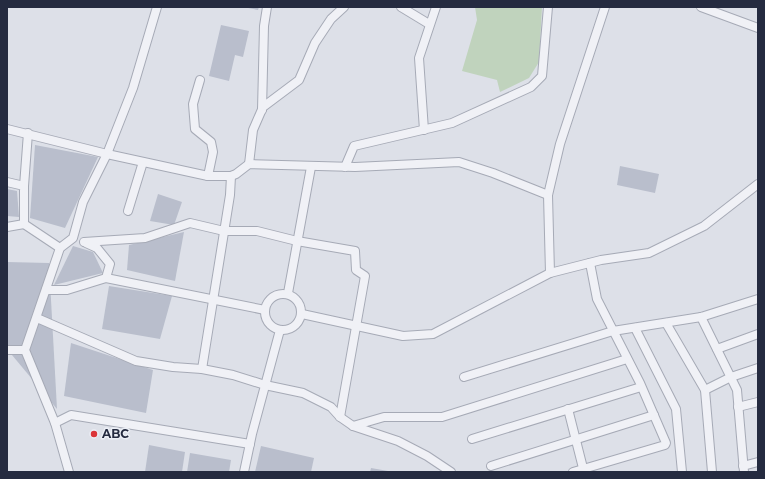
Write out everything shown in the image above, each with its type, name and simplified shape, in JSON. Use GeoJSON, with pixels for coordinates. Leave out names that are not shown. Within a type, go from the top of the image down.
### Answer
{"type":"FeatureCollection","features":[{"type":"Feature","properties":{"kind":"street"},"geometry":{"type":"LineString","coordinates":[[69,472],[55,423],[25,350],[60,248],[73,238],[83,202],[106,154],[133,88],[157,7]]}},
{"type":"Feature","properties":{"kind":"street"},"geometry":{"type":"LineString","coordinates":[[262,110],[264,26],[267,7]]}},
{"type":"Feature","properties":{"kind":"street"},"geometry":{"type":"LineString","coordinates":[[249,164],[253,130],[262,110],[279,93],[299,80],[315,43],[332,19],[344,7]]}},
{"type":"Feature","properties":{"kind":"street"},"geometry":{"type":"LineString","coordinates":[[401,7],[429,24]]}},
{"type":"Feature","properties":{"kind":"street"},"geometry":{"type":"LineString","coordinates":[[424,130],[419,58],[429,24],[436,7]]}},
{"type":"Feature","properties":{"kind":"street"},"geometry":{"type":"LineString","coordinates":[[345,167],[354,146],[452,123],[531,87],[542,76],[548,7]]}},
{"type":"Feature","properties":{"kind":"street"},"geometry":{"type":"LineString","coordinates":[[550,273],[548,195],[560,144],[605,7]]}},
{"type":"Feature","properties":{"kind":"street"},"geometry":{"type":"LineString","coordinates":[[701,7],[758,28]]}},
{"type":"Feature","properties":{"kind":"street"},"geometry":{"type":"LineString","coordinates":[[200,80],[193,104],[195,129],[211,142],[213,152],[208,176]]}},
{"type":"Feature","properties":{"kind":"street"},"geometry":{"type":"LineString","coordinates":[[8,127],[106,154],[208,176],[230,176],[236,174],[249,164],[345,167],[459,162],[493,172],[548,195]]}},
{"type":"Feature","properties":{"kind":"street"},"geometry":{"type":"LineString","coordinates":[[24,224],[24,186],[28,133]]}},
{"type":"Feature","properties":{"kind":"street"},"geometry":{"type":"LineString","coordinates":[[128,211],[143,162]]}},
{"type":"Feature","properties":{"kind":"street"},"geometry":{"type":"LineString","coordinates":[[288,294],[311,167]]}},
{"type":"Feature","properties":{"kind":"street"},"geometry":{"type":"LineString","coordinates":[[202,369],[230,195],[230,176]]}},
{"type":"Feature","properties":{"kind":"street"},"geometry":{"type":"LineString","coordinates":[[7,182],[24,186]]}},
{"type":"Feature","properties":{"kind":"street"},"geometry":{"type":"LineString","coordinates":[[302,314],[403,336],[433,334],[550,273],[590,263],[649,253],[704,226],[758,184]]}},
{"type":"Feature","properties":{"kind":"street"},"geometry":{"type":"LineString","coordinates":[[84,242],[145,238],[190,223],[224,231],[257,231],[297,241],[355,251],[356,270],[365,276],[340,417]]}},
{"type":"Feature","properties":{"kind":"street"},"geometry":{"type":"LineString","coordinates":[[7,227],[24,224],[60,248]]}},
{"type":"Feature","properties":{"kind":"street"},"geometry":{"type":"LineString","coordinates":[[73,238],[97,248],[110,264],[106,278]]}},
{"type":"Feature","properties":{"kind":"street"},"geometry":{"type":"LineString","coordinates":[[573,472],[665,445],[666,443],[641,387],[597,299],[590,263]]}},
{"type":"Feature","properties":{"kind":"street"},"geometry":{"type":"LineString","coordinates":[[46,290],[67,290],[106,278],[265,310]]}},
{"type":"Feature","properties":{"kind":"street"},"geometry":{"type":"LineString","coordinates":[[288,294],[299,301],[302,314],[300,321],[295,326],[288,330],[280,330],[269,323],[265,310],[266,304],[275,295],[288,294]]}},
{"type":"Feature","properties":{"kind":"street"},"geometry":{"type":"LineString","coordinates":[[464,377],[613,331],[702,317],[758,299]]}},
{"type":"Feature","properties":{"kind":"street"},"geometry":{"type":"LineString","coordinates":[[702,317],[737,390],[743,469],[758,462]]}},
{"type":"Feature","properties":{"kind":"street"},"geometry":{"type":"LineString","coordinates":[[36,318],[136,361],[173,368],[202,369],[302,393],[331,407],[340,417],[353,426],[398,442],[427,456],[451,472]]}},
{"type":"Feature","properties":{"kind":"street"},"geometry":{"type":"LineString","coordinates":[[666,323],[705,390],[712,472]]}},
{"type":"Feature","properties":{"kind":"street"},"geometry":{"type":"LineString","coordinates":[[635,328],[676,409],[682,472]]}},
{"type":"Feature","properties":{"kind":"street"},"geometry":{"type":"LineString","coordinates":[[244,472],[280,330]]}},
{"type":"Feature","properties":{"kind":"street"},"geometry":{"type":"LineString","coordinates":[[717,349],[758,334]]}},
{"type":"Feature","properties":{"kind":"street"},"geometry":{"type":"LineString","coordinates":[[7,350],[25,350]]}},
{"type":"Feature","properties":{"kind":"street"},"geometry":{"type":"LineString","coordinates":[[353,426],[384,417],[442,416],[627,359]]}},
{"type":"Feature","properties":{"kind":"street"},"geometry":{"type":"LineString","coordinates":[[705,390],[731,377],[758,368]]}},
{"type":"Feature","properties":{"kind":"street"},"geometry":{"type":"LineString","coordinates":[[472,439],[641,387]]}},
{"type":"Feature","properties":{"kind":"street"},"geometry":{"type":"LineString","coordinates":[[738,407],[758,402]]}},
{"type":"Feature","properties":{"kind":"street"},"geometry":{"type":"LineString","coordinates":[[568,409],[584,470]]}},
{"type":"Feature","properties":{"kind":"street"},"geometry":{"type":"LineString","coordinates":[[55,423],[71,415],[250,444]]}},
{"type":"Feature","properties":{"kind":"street"},"geometry":{"type":"LineString","coordinates":[[491,466],[654,415]]}},
{"type":"Feature","properties":{"kind":"green space"},"geometry":{"type":"Polygon","coordinates":[[[475,7],[542,7],[539,62],[529,78],[500,92],[497,80],[462,71],[477,20],[475,7]]]}},
{"type":"Feature","properties":{"kind":"building"},"geometry":{"type":"Polygon","coordinates":[[[243,7],[259,7],[258,10],[243,7]]]}},
{"type":"Feature","properties":{"kind":"building"},"geometry":{"type":"Polygon","coordinates":[[[221,25],[249,31],[243,57],[235,55],[229,81],[209,76],[221,25]]]}},
{"type":"Feature","properties":{"kind":"building"},"geometry":{"type":"Polygon","coordinates":[[[35,145],[98,157],[65,228],[30,218],[35,145]]]}},
{"type":"Feature","properties":{"kind":"building"},"geometry":{"type":"Polygon","coordinates":[[[620,166],[659,174],[655,193],[617,185],[620,166]]]}},
{"type":"Feature","properties":{"kind":"building"},"geometry":{"type":"Polygon","coordinates":[[[7,189],[17,191],[19,217],[7,216],[7,189]]]}},
{"type":"Feature","properties":{"kind":"building"},"geometry":{"type":"Polygon","coordinates":[[[158,194],[182,202],[174,225],[150,221],[158,194]]]}},
{"type":"Feature","properties":{"kind":"building"},"geometry":{"type":"Polygon","coordinates":[[[184,232],[175,281],[127,270],[129,245],[184,232]]]}},
{"type":"Feature","properties":{"kind":"building"},"geometry":{"type":"Polygon","coordinates":[[[73,246],[93,252],[103,273],[54,285],[73,246]]]}},
{"type":"Feature","properties":{"kind":"building"},"geometry":{"type":"Polygon","coordinates":[[[7,262],[49,263],[57,409],[7,349],[7,262]]]}},
{"type":"Feature","properties":{"kind":"building"},"geometry":{"type":"Polygon","coordinates":[[[109,286],[172,296],[160,339],[102,329],[109,286]]]}},
{"type":"Feature","properties":{"kind":"building"},"geometry":{"type":"Polygon","coordinates":[[[71,343],[153,370],[146,413],[64,396],[71,343]]]}},
{"type":"Feature","properties":{"kind":"building"},"geometry":{"type":"Polygon","coordinates":[[[149,445],[185,452],[182,472],[145,472],[149,445]]]}},
{"type":"Feature","properties":{"kind":"building"},"geometry":{"type":"Polygon","coordinates":[[[261,446],[314,458],[311,472],[255,472],[261,446]]]}},
{"type":"Feature","properties":{"kind":"building"},"geometry":{"type":"Polygon","coordinates":[[[190,453],[231,460],[229,472],[187,472],[190,453]]]}},
{"type":"Feature","properties":{"kind":"building"},"geometry":{"type":"Polygon","coordinates":[[[371,468],[388,471],[388,472],[370,472],[371,468]]]}},
{"type":"Feature","properties":{"kind":"place","name":"ABC"},"geometry":{"type":"Point","coordinates":[94,434]}}]}
